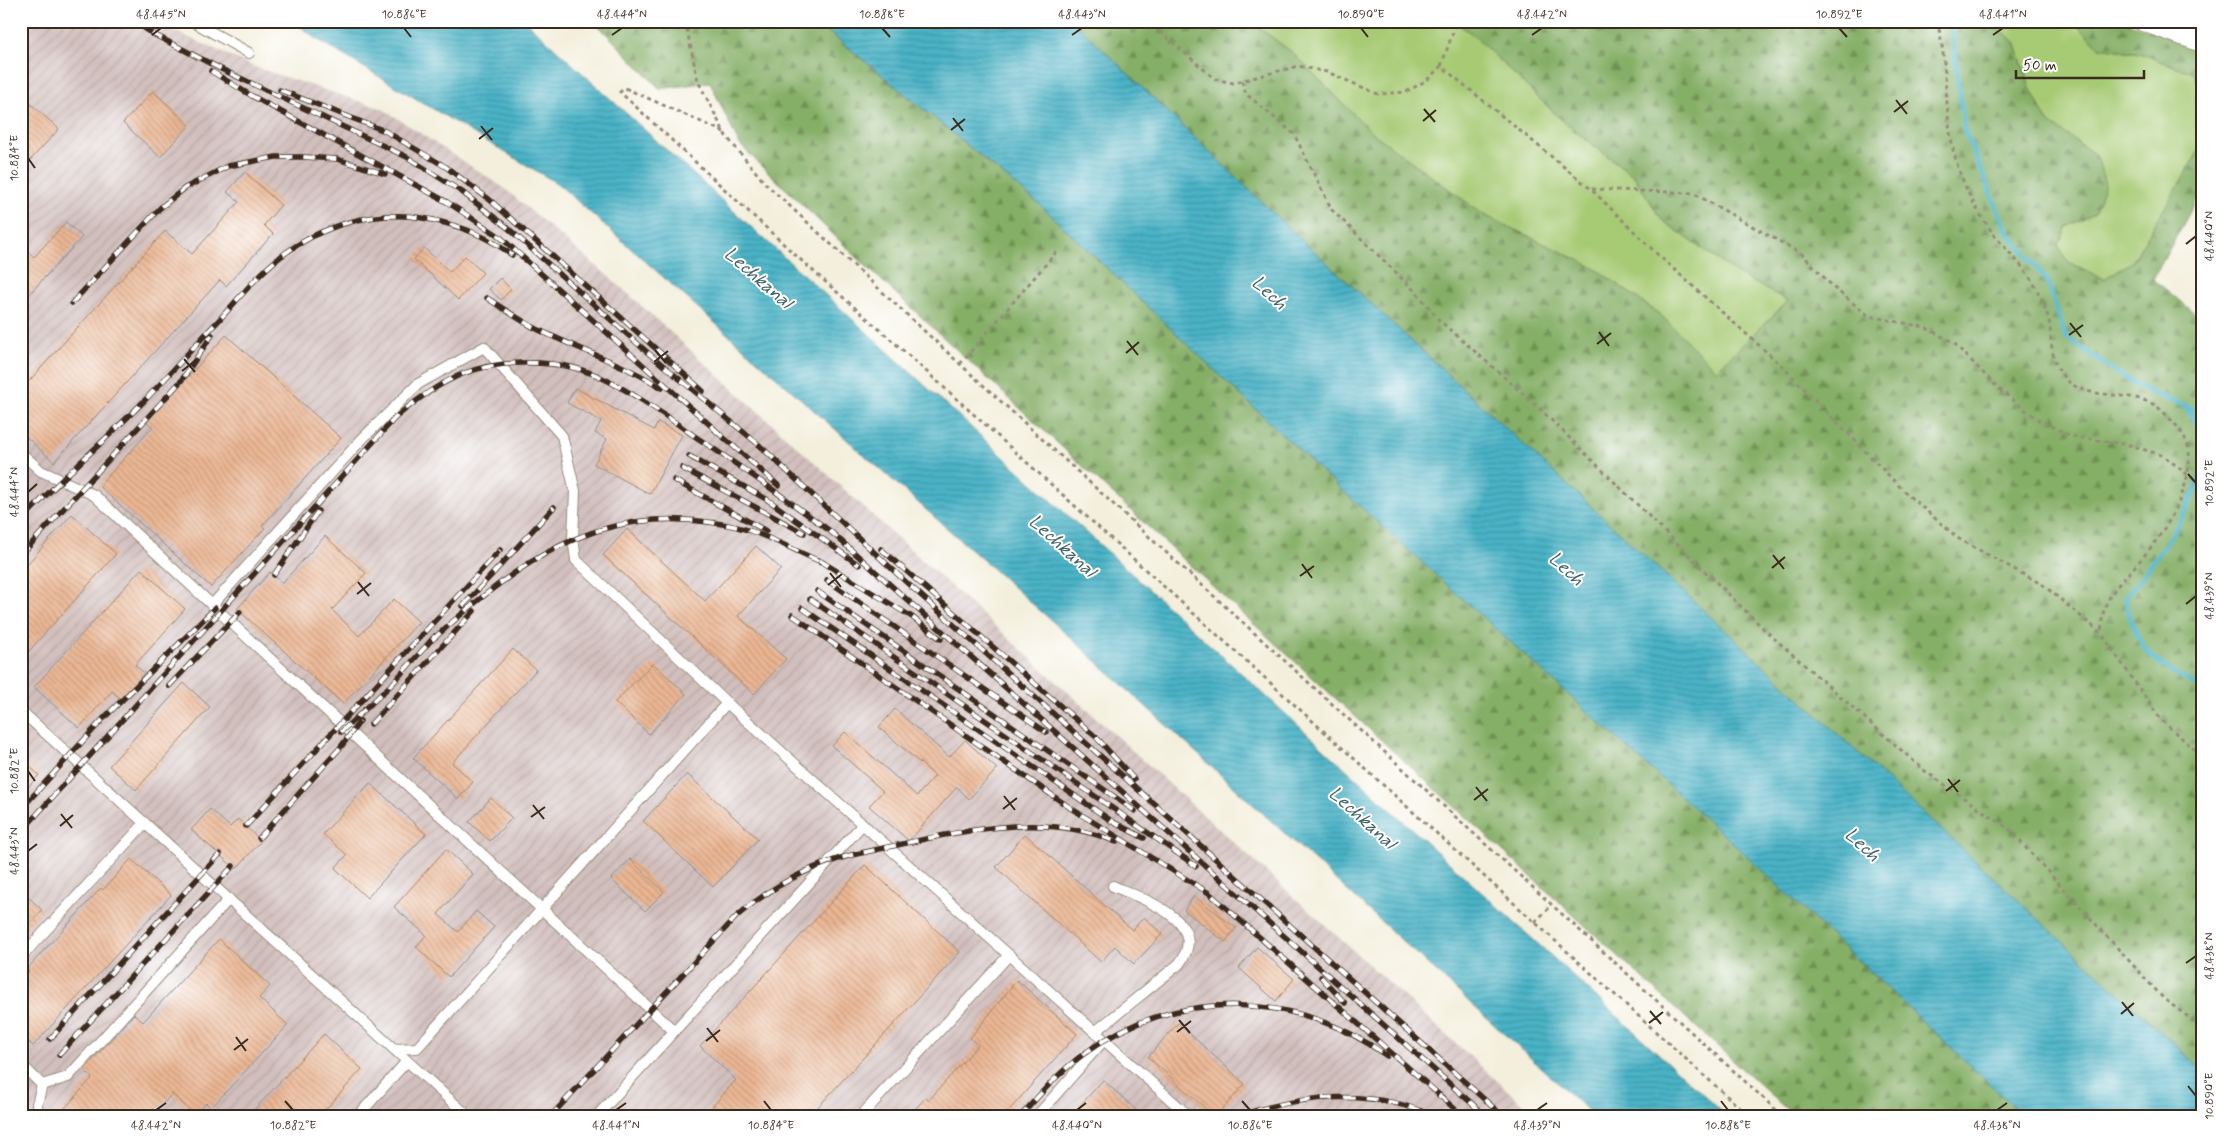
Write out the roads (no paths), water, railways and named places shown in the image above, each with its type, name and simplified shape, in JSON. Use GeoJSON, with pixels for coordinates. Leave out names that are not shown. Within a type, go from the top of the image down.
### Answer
{"type":"FeatureCollection","features":[{"type":"Feature","properties":{"kind":"street"},"geometry":{"type":"LineString","coordinates":[[2143,21],[2202,42]]}},
{"type":"Feature","properties":{"kind":"lane"},"geometry":{"type":"LineString","coordinates":[[192,21],[249,53]]}},
{"type":"Feature","properties":{"kind":"lane"},"geometry":{"type":"LineString","coordinates":[[212,605],[361,440],[418,384],[484,347],[562,436],[575,491],[573,538],[576,560],[727,703],[1190,1117]]}},
{"type":"Feature","properties":{"kind":"lane"},"geometry":{"type":"LineString","coordinates":[[21,453],[42,471],[94,495],[674,1031]]}},
{"type":"Feature","properties":{"kind":"lane"},"geometry":{"type":"LineString","coordinates":[[394,1048],[417,1048],[727,703]]}},
{"type":"Feature","properties":{"kind":"lane"},"geometry":{"type":"LineString","coordinates":[[21,711],[469,1117]]}},
{"type":"Feature","properties":{"kind":"lane"},"geometry":{"type":"LineString","coordinates":[[21,957],[145,823]]}},
{"type":"Feature","properties":{"kind":"lane"},"geometry":{"type":"LineString","coordinates":[[596,1117],[863,824]]}},
{"type":"Feature","properties":{"kind":"lane"},"geometry":{"type":"LineString","coordinates":[[1095,1032],[1179,964],[1186,954],[1188,944],[1177,920],[1164,908],[1113,886]]}},
{"type":"Feature","properties":{"kind":"lane"},"geometry":{"type":"LineString","coordinates":[[42,1085],[68,1077],[229,899]]}},
{"type":"Feature","properties":{"kind":"lane"},"geometry":{"type":"LineString","coordinates":[[860,1117],[1009,955]]}},
{"type":"Feature","properties":{"kind":"lane"},"geometry":{"type":"LineString","coordinates":[[1036,1117],[1104,1040]]}},
{"type":"Feature","properties":{"kind":"lane"},"geometry":{"type":"LineString","coordinates":[[357,1117],[407,1061]]}},
{"type":"Feature","properties":{"kind":"lane"},"geometry":{"type":"LineString","coordinates":[[21,1064],[42,1085]]}},
{"type":"Feature","properties":{"kind":"lane"},"geometry":{"type":"LineString","coordinates":[[38,1117],[37,1104],[42,1085]]}},
{"type":"Feature","properties":{"kind":"water","name":"Lechkanal"},"geometry":{"type":"Polygon","coordinates":[[[292,21],[525,21],[1728,1117],[1595,1117],[1061,629],[558,184],[320,41],[292,21]]]}},
{"type":"Feature","properties":{"kind":"water","name":"Lech"},"geometry":{"type":"Polygon","coordinates":[[[816,21],[1073,21],[1290,229],[2202,1070],[2202,1117],[2025,1117],[1726,837],[1322,472],[1041,206],[816,21]]]}},
{"type":"Feature","properties":{"kind":"waterway"},"geometry":{"type":"LineString","coordinates":[[1951,21],[1964,129],[2007,232],[2047,280],[2066,337],[2115,372],[2148,391],[2202,413]]}},
{"type":"Feature","properties":{"kind":"waterway"},"geometry":{"type":"LineString","coordinates":[[2185,405],[2202,434]]}},
{"type":"Feature","properties":{"kind":"waterway"},"geometry":{"type":"LineString","coordinates":[[2202,470],[2180,522],[2125,598],[2136,632],[2150,654],[2171,671],[2202,688]]}},
{"type":"Feature","properties":{"kind":"railway"},"geometry":{"type":"LineString","coordinates":[[134,21],[153,34],[221,69],[407,157],[462,192],[508,228],[647,352],[758,444],[906,582],[1504,1117]]}},
{"type":"Feature","properties":{"kind":"railway"},"geometry":{"type":"LineString","coordinates":[[211,71],[252,96],[447,202],[499,236],[719,433]]}},
{"type":"Feature","properties":{"kind":"railway"},"geometry":{"type":"LineString","coordinates":[[280,90],[385,131],[446,167],[490,200],[703,391]]}},
{"type":"Feature","properties":{"kind":"railway"},"geometry":{"type":"LineString","coordinates":[[72,303],[160,208],[185,188],[228,166],[276,157],[303,157],[337,159],[385,174]]}},
{"type":"Feature","properties":{"kind":"railway"},"geometry":{"type":"LineString","coordinates":[[21,521],[146,399],[260,275],[287,252],[303,242],[320,233],[357,220],[375,217],[414,217],[465,229],[484,237],[512,255]]}},
{"type":"Feature","properties":{"kind":"railway"},"geometry":{"type":"LineString","coordinates":[[487,298],[533,327],[615,363],[662,388]]}},
{"type":"Feature","properties":{"kind":"railway"},"geometry":{"type":"LineString","coordinates":[[21,555],[181,381],[212,335]]}},
{"type":"Feature","properties":{"kind":"railway"},"geometry":{"type":"LineString","coordinates":[[21,832],[395,418],[428,392],[465,373],[480,368],[514,363],[565,366],[596,375],[622,388],[745,470],[830,531],[1487,1117]]}},
{"type":"Feature","properties":{"kind":"railway"},"geometry":{"type":"LineString","coordinates":[[715,430],[779,486]]}},
{"type":"Feature","properties":{"kind":"railway"},"geometry":{"type":"LineString","coordinates":[[689,456],[768,500],[859,565]]}},
{"type":"Feature","properties":{"kind":"railway"},"geometry":{"type":"LineString","coordinates":[[682,468],[804,533]]}},
{"type":"Feature","properties":{"kind":"railway"},"geometry":{"type":"LineString","coordinates":[[674,480],[766,531]]}},
{"type":"Feature","properties":{"kind":"railway"},"geometry":{"type":"LineString","coordinates":[[463,606],[554,507]]}},
{"type":"Feature","properties":{"kind":"railway"},"geometry":{"type":"LineString","coordinates":[[274,575],[318,511]]}},
{"type":"Feature","properties":{"kind":"railway"},"geometry":{"type":"LineString","coordinates":[[432,640],[517,571],[546,553],[578,538],[611,527],[646,521],[684,520],[718,523],[735,526],[770,538],[824,563]]}},
{"type":"Feature","properties":{"kind":"railway"},"geometry":{"type":"LineString","coordinates":[[881,549],[1096,737],[1134,779]]}},
{"type":"Feature","properties":{"kind":"railway"},"geometry":{"type":"LineString","coordinates":[[246,826],[500,550]]}},
{"type":"Feature","properties":{"kind":"railway"},"geometry":{"type":"LineString","coordinates":[[819,560],[912,617],[941,639]]}},
{"type":"Feature","properties":{"kind":"railway"},"geometry":{"type":"LineString","coordinates":[[827,580],[1046,732]]}},
{"type":"Feature","properties":{"kind":"railway"},"geometry":{"type":"LineString","coordinates":[[817,591],[1135,811]]}},
{"type":"Feature","properties":{"kind":"railway"},"geometry":{"type":"LineString","coordinates":[[810,599],[1196,866]]}},
{"type":"Feature","properties":{"kind":"railway"},"geometry":{"type":"LineString","coordinates":[[21,809],[104,718],[215,608]]}},
{"type":"Feature","properties":{"kind":"railway"},"geometry":{"type":"LineString","coordinates":[[802,608],[1113,822],[1144,838]]}},
{"type":"Feature","properties":{"kind":"railway"},"geometry":{"type":"LineString","coordinates":[[371,724],[474,611]]}},
{"type":"Feature","properties":{"kind":"railway"},"geometry":{"type":"LineString","coordinates":[[169,686],[240,612]]}},
{"type":"Feature","properties":{"kind":"railway"},"geometry":{"type":"LineString","coordinates":[[792,615],[1072,809],[1209,893],[1444,1099]]}},
{"type":"Feature","properties":{"kind":"railway"},"geometry":{"type":"LineString","coordinates":[[341,732],[393,683],[435,636]]}},
{"type":"Feature","properties":{"kind":"railway"},"geometry":{"type":"LineString","coordinates":[[259,838],[340,748],[360,721]]}},
{"type":"Feature","properties":{"kind":"railway"},"geometry":{"type":"LineString","coordinates":[[550,1117],[737,916],[763,896],[806,871],[852,855],[950,834],[985,829],[1053,826],[1085,832],[1116,842]]}},
{"type":"Feature","properties":{"kind":"railway"},"geometry":{"type":"LineString","coordinates":[[50,1039],[220,854]]}},
{"type":"Feature","properties":{"kind":"railway"},"geometry":{"type":"LineString","coordinates":[[59,1055],[233,866]]}},
{"type":"Feature","properties":{"kind":"railway"},"geometry":{"type":"LineString","coordinates":[[1321,977],[1345,1003]]}},
{"type":"Feature","properties":{"kind":"railway"},"geometry":{"type":"LineString","coordinates":[[1020,1117],[1059,1075],[1085,1053],[1120,1032],[1158,1016],[1197,1008],[1236,1005],[1276,1009],[1315,1019],[1352,1035],[1387,1056]]}},
{"type":"Feature","properties":{"kind":"railway"},"geometry":{"type":"LineString","coordinates":[[1439,1095],[1464,1117]]}},
{"type":"Feature","properties":{"kind":"railway"},"geometry":{"type":"LineString","coordinates":[[1236,1117],[1260,1109],[1310,1099],[1336,1098],[1387,1101],[1411,1107],[1435,1117]]}}]}
